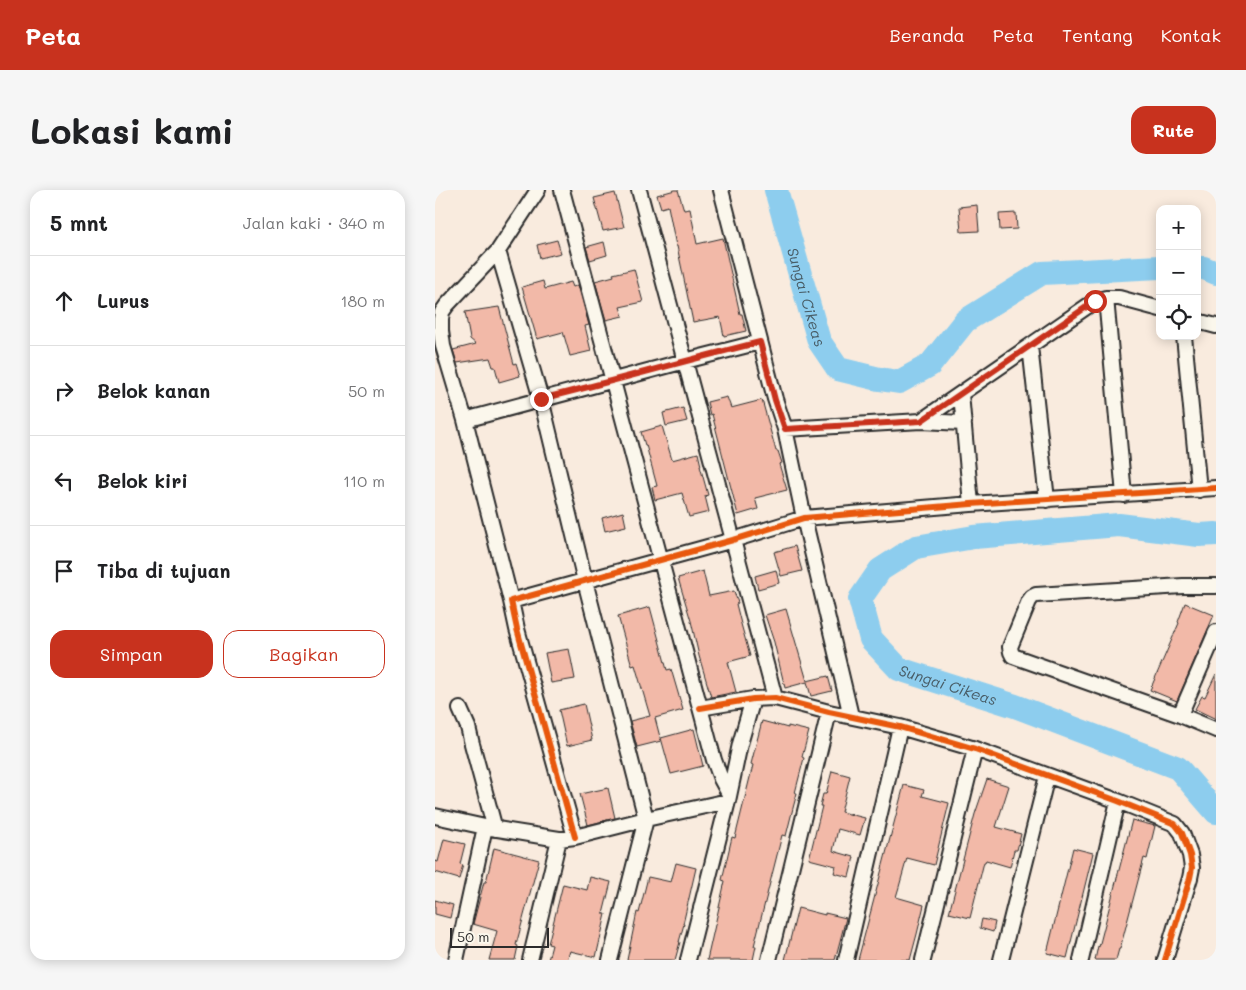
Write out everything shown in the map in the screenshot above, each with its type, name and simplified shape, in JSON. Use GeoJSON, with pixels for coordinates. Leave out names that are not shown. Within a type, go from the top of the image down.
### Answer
{"type":"FeatureCollection","features":[{"type":"Feature","properties":{"kind":"street"},"geometry":{"type":"LineString","coordinates":[[538,190],[498,251],[447,304],[442,312],[440,325],[443,346],[465,420],[517,629],[575,837]]}},
{"type":"Feature","properties":{"kind":"street"},"geometry":{"type":"LineString","coordinates":[[562,190],[714,760],[728,798]]}},
{"type":"Feature","properties":{"kind":"street"},"geometry":{"type":"LineString","coordinates":[[639,190],[775,698]]}},
{"type":"Feature","properties":{"kind":"street"},"geometry":{"type":"LineString","coordinates":[[721,190],[775,400],[785,429],[851,716]]}},
{"type":"Feature","properties":{"kind":"street"},"geometry":{"type":"LineString","coordinates":[[498,251],[541,399],[646,819],[610,960]]}},
{"type":"Feature","properties":{"kind":"street"},"geometry":{"type":"LineString","coordinates":[[1106,298],[1124,495]]}},
{"type":"Feature","properties":{"kind":"street"},"geometry":{"type":"LineString","coordinates":[[921,421],[1095,301],[1106,298],[1119,298],[1156,308]]}},
{"type":"Feature","properties":{"kind":"street"},"geometry":{"type":"LineString","coordinates":[[1201,321],[1216,326]]}},
{"type":"Feature","properties":{"kind":"street"},"geometry":{"type":"LineString","coordinates":[[1184,340],[1199,490]]}},
{"type":"Feature","properties":{"kind":"street"},"geometry":{"type":"LineString","coordinates":[[465,420],[760,342]]}},
{"type":"Feature","properties":{"kind":"street"},"geometry":{"type":"LineString","coordinates":[[1030,346],[1047,500]]}},
{"type":"Feature","properties":{"kind":"street"},"geometry":{"type":"LineString","coordinates":[[961,394],[971,504]]}},
{"type":"Feature","properties":{"kind":"street"},"geometry":{"type":"LineString","coordinates":[[785,429],[921,421],[963,423]]}},
{"type":"Feature","properties":{"kind":"street"},"geometry":{"type":"LineString","coordinates":[[511,601],[733,540],[804,518],[971,504],[1216,488]]}},
{"type":"Feature","properties":{"kind":"street"},"geometry":{"type":"LineString","coordinates":[[1216,586],[1183,586],[1037,595],[1031,597],[1010,647],[1013,656],[1180,715],[1216,730]]}},
{"type":"Feature","properties":{"kind":"street"},"geometry":{"type":"LineString","coordinates":[[1180,715],[1216,632]]}},
{"type":"Feature","properties":{"kind":"street"},"geometry":{"type":"LineString","coordinates":[[700,708],[753,699],[775,698],[829,712],[900,726],[975,749],[1175,824],[1183,832],[1192,868],[1191,878],[1165,960]]}},
{"type":"Feature","properties":{"kind":"street"},"geometry":{"type":"LineString","coordinates":[[688,960],[740,744],[753,699]]}},
{"type":"Feature","properties":{"kind":"street"},"geometry":{"type":"LineString","coordinates":[[456,960],[490,828],[468,727],[460,709]]}},
{"type":"Feature","properties":{"kind":"street"},"geometry":{"type":"LineString","coordinates":[[769,960],[829,712]]}},
{"type":"Feature","properties":{"kind":"street"},"geometry":{"type":"LineString","coordinates":[[846,960],[900,726]]}},
{"type":"Feature","properties":{"kind":"street"},"geometry":{"type":"LineString","coordinates":[[923,960],[975,749]]}},
{"type":"Feature","properties":{"kind":"street"},"geometry":{"type":"LineString","coordinates":[[1001,960],[1047,776]]}},
{"type":"Feature","properties":{"kind":"street"},"geometry":{"type":"LineString","coordinates":[[435,816],[490,828],[559,839],[575,837],[728,798]]}},
{"type":"Feature","properties":{"kind":"street"},"geometry":{"type":"LineString","coordinates":[[1081,960],[1117,801]]}},
{"type":"Feature","properties":{"kind":"street"},"geometry":{"type":"LineString","coordinates":[[530,960],[559,839]]}},
{"type":"Feature","properties":{"kind":"building"},"geometry":{"type":"Polygon","coordinates":[[[678,190],[684,210],[690,209],[697,244],[723,238],[740,314],[742,314],[746,331],[724,336],[720,317],[693,322],[668,206],[661,208],[657,195],[678,190]]]}},
{"type":"Feature","properties":{"kind":"building"},"geometry":{"type":"Polygon","coordinates":[[[615,193],[624,227],[603,231],[594,198],[615,193]]]}},
{"type":"Feature","properties":{"kind":"building"},"geometry":{"type":"Polygon","coordinates":[[[977,205],[979,231],[961,232],[959,207],[977,205]]]}},
{"type":"Feature","properties":{"kind":"building"},"geometry":{"type":"Polygon","coordinates":[[[1016,213],[1017,229],[1000,230],[999,214],[1016,213]]]}},
{"type":"Feature","properties":{"kind":"building"},"geometry":{"type":"Polygon","coordinates":[[[557,240],[561,253],[540,258],[537,245],[557,240]]]}},
{"type":"Feature","properties":{"kind":"building"},"geometry":{"type":"Polygon","coordinates":[[[604,242],[607,255],[590,260],[586,247],[604,242]]]}},
{"type":"Feature","properties":{"kind":"building"},"geometry":{"type":"Polygon","coordinates":[[[634,269],[643,302],[620,307],[623,316],[606,320],[595,281],[634,269]]]}},
{"type":"Feature","properties":{"kind":"building"},"geometry":{"type":"Polygon","coordinates":[[[543,281],[545,289],[571,282],[573,287],[578,285],[589,325],[585,326],[591,351],[570,356],[563,332],[537,339],[522,287],[543,281]]]}},
{"type":"Feature","properties":{"kind":"building"},"geometry":{"type":"Polygon","coordinates":[[[499,307],[514,364],[516,363],[520,376],[499,382],[495,367],[493,367],[490,358],[457,363],[453,350],[476,344],[470,339],[465,312],[499,307]]]}},
{"type":"Feature","properties":{"kind":"building"},"geometry":{"type":"Polygon","coordinates":[[[727,397],[731,408],[762,400],[776,451],[778,451],[782,463],[779,464],[787,490],[755,498],[758,509],[738,515],[712,414],[710,415],[707,402],[727,397]]]}},
{"type":"Feature","properties":{"kind":"building"},"geometry":{"type":"Polygon","coordinates":[[[683,408],[687,421],[666,426],[663,413],[683,408]]]}},
{"type":"Feature","properties":{"kind":"building"},"geometry":{"type":"Polygon","coordinates":[[[662,426],[672,460],[698,453],[708,495],[705,496],[709,512],[689,517],[682,493],[655,500],[652,487],[657,486],[641,432],[662,426]]]}},
{"type":"Feature","properties":{"kind":"building"},"geometry":{"type":"Polygon","coordinates":[[[623,512],[626,526],[605,531],[602,518],[623,512]]]}},
{"type":"Feature","properties":{"kind":"building"},"geometry":{"type":"Polygon","coordinates":[[[795,546],[802,571],[781,576],[774,552],[795,546]]]}},
{"type":"Feature","properties":{"kind":"building"},"geometry":{"type":"Polygon","coordinates":[[[776,570],[779,583],[758,589],[755,576],[776,570]]]}},
{"type":"Feature","properties":{"kind":"building"},"geometry":{"type":"Polygon","coordinates":[[[703,571],[709,596],[734,591],[750,656],[728,662],[736,692],[711,697],[678,578],[703,571]]]}},
{"type":"Feature","properties":{"kind":"building"},"geometry":{"type":"Polygon","coordinates":[[[1185,603],[1214,615],[1177,701],[1150,690],[1179,623],[1185,603]]]}},
{"type":"Feature","properties":{"kind":"building"},"geometry":{"type":"Polygon","coordinates":[[[650,607],[667,670],[671,669],[683,710],[655,718],[661,741],[637,747],[630,721],[650,716],[635,665],[632,666],[618,616],[650,607]]]}},
{"type":"Feature","properties":{"kind":"building"},"geometry":{"type":"Polygon","coordinates":[[[786,609],[807,681],[828,676],[832,691],[811,696],[807,682],[785,688],[774,642],[765,615],[786,609]]]}},
{"type":"Feature","properties":{"kind":"building"},"geometry":{"type":"Polygon","coordinates":[[[569,649],[575,679],[551,683],[545,653],[569,649]]]}},
{"type":"Feature","properties":{"kind":"building"},"geometry":{"type":"Polygon","coordinates":[[[1216,674],[1216,719],[1195,709],[1202,696],[1205,697],[1216,674]]]}},
{"type":"Feature","properties":{"kind":"building"},"geometry":{"type":"Polygon","coordinates":[[[584,704],[592,740],[567,746],[559,710],[584,704]]]}},
{"type":"Feature","properties":{"kind":"building"},"geometry":{"type":"Polygon","coordinates":[[[762,721],[809,731],[795,793],[797,793],[786,836],[782,835],[754,946],[756,946],[753,960],[707,960],[725,881],[722,880],[732,837],[735,838],[762,721]]]}},
{"type":"Feature","properties":{"kind":"building"},"geometry":{"type":"Polygon","coordinates":[[[694,729],[703,766],[671,774],[661,738],[694,729]]]}},
{"type":"Feature","properties":{"kind":"building"},"geometry":{"type":"Polygon","coordinates":[[[832,771],[850,776],[841,812],[865,818],[860,835],[838,829],[833,851],[854,857],[849,877],[834,873],[836,866],[809,859],[822,806],[820,806],[823,794],[826,794],[832,771]]]}},
{"type":"Feature","properties":{"kind":"building"},"geometry":{"type":"Polygon","coordinates":[[[987,779],[1009,786],[996,827],[1021,834],[1017,850],[1014,850],[1010,867],[986,860],[984,862],[970,918],[949,913],[975,814],[987,779]]]}},
{"type":"Feature","properties":{"kind":"building"},"geometry":{"type":"Polygon","coordinates":[[[904,785],[924,790],[922,796],[949,803],[934,865],[907,858],[896,897],[924,905],[917,934],[910,960],[858,960],[904,785]]]}},
{"type":"Feature","properties":{"kind":"building"},"geometry":{"type":"Polygon","coordinates":[[[608,788],[615,818],[588,825],[580,794],[608,788]]]}},
{"type":"Feature","properties":{"kind":"building"},"geometry":{"type":"Polygon","coordinates":[[[1132,820],[1155,826],[1147,859],[1144,858],[1116,960],[1095,960],[1098,946],[1132,820]]]}},
{"type":"Feature","properties":{"kind":"building"},"geometry":{"type":"Polygon","coordinates":[[[444,839],[465,844],[460,864],[463,865],[459,879],[435,872],[435,861],[438,862],[444,839]]]}},
{"type":"Feature","properties":{"kind":"building"},"geometry":{"type":"Polygon","coordinates":[[[494,848],[539,860],[516,945],[518,946],[515,960],[489,960],[497,931],[473,924],[494,848]]]}},
{"type":"Feature","properties":{"kind":"building"},"geometry":{"type":"Polygon","coordinates":[[[1073,848],[1093,853],[1067,958],[1047,953],[1073,848]]]}},
{"type":"Feature","properties":{"kind":"building"},"geometry":{"type":"Polygon","coordinates":[[[676,863],[696,868],[675,960],[627,960],[637,912],[639,913],[648,877],[671,882],[676,863]]]}},
{"type":"Feature","properties":{"kind":"building"},"geometry":{"type":"Polygon","coordinates":[[[590,877],[611,882],[603,914],[606,914],[596,957],[570,951],[567,960],[548,960],[552,945],[548,944],[563,884],[587,890],[590,877]]]}},
{"type":"Feature","properties":{"kind":"building"},"geometry":{"type":"Polygon","coordinates":[[[435,900],[453,905],[450,918],[435,914],[435,900]]]}},
{"type":"Feature","properties":{"kind":"building"},"geometry":{"type":"Polygon","coordinates":[[[798,908],[846,918],[835,960],[785,960],[798,908]]]}},
{"type":"Feature","properties":{"kind":"building"},"geometry":{"type":"Polygon","coordinates":[[[982,919],[995,922],[993,932],[980,928],[982,919]]]}},
{"type":"Feature","properties":{"kind":"waterway","name":"Sungai Cikeas"},"geometry":{"type":"LineString","coordinates":[[776,190],[819,341],[838,369],[879,379],[899,382],[930,365],[965,321],[1042,273],[1156,267]]}},
{"type":"Feature","properties":{"kind":"waterway","name":"Sungai Cikeas"},"geometry":{"type":"LineString","coordinates":[[1201,268],[1216,273]]}},
{"type":"Feature","properties":{"kind":"waterway","name":"Sungai Cikeas"},"geometry":{"type":"LineString","coordinates":[[1216,534],[1199,535],[1119,525],[974,537],[916,547],[880,570],[860,599],[871,639],[899,669],[1015,706],[1178,768],[1216,812]]}},
{"type":"Feature","properties":{"kind":"cycle path"},"geometry":{"type":"LineString","coordinates":[[575,837],[517,629],[511,601],[733,540],[804,518],[971,504],[1216,488]]}},
{"type":"Feature","properties":{"kind":"cycle path"},"geometry":{"type":"LineString","coordinates":[[700,708],[753,699],[775,698],[900,727],[975,749],[1118,801],[1175,824],[1182,833],[1190,855],[1192,868],[1165,960]]}},
{"type":"Feature","properties":{"kind":"route"},"geometry":{"type":"LineString","coordinates":[[541,399],[760,342],[775,400],[785,429],[921,421],[1095,301]]}}]}
